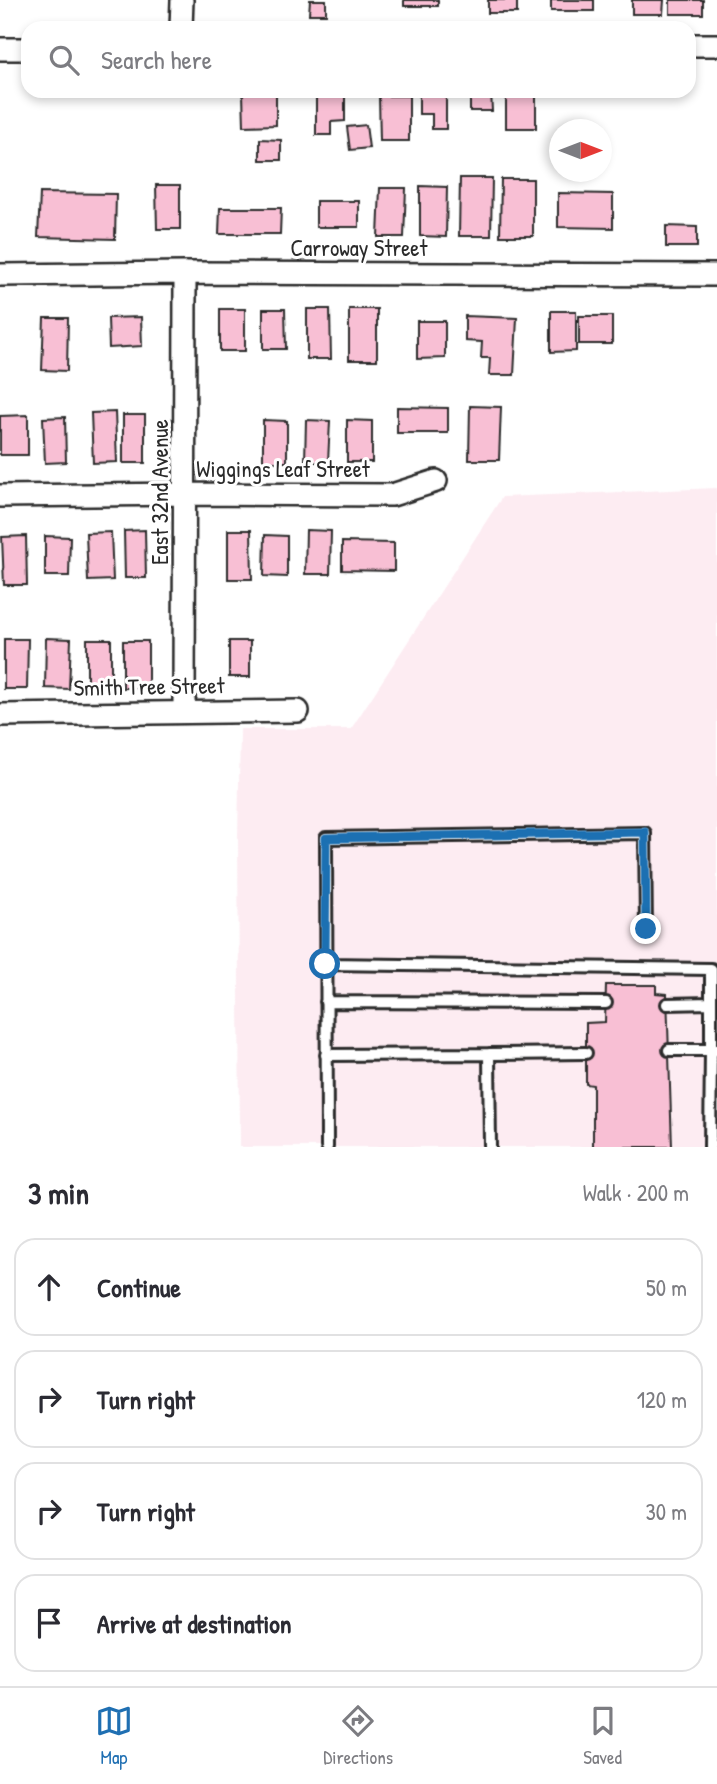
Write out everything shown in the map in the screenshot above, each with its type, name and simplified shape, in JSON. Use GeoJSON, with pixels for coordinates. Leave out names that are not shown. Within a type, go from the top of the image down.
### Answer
{"type":"FeatureCollection","features":[{"type":"Feature","properties":{"kind":"street"},"geometry":{"type":"LineString","coordinates":[[181,21],[182,0]]}},
{"type":"Feature","properties":{"kind":"street"},"geometry":{"type":"LineString","coordinates":[[696,45],[717,45]]}},
{"type":"Feature","properties":{"kind":"street"},"geometry":{"type":"LineString","coordinates":[[0,49],[21,49]]}},
{"type":"Feature","properties":{"kind":"street","name":"East 32nd Avenue"},"geometry":{"type":"LineString","coordinates":[[184,712],[185,273]]}},
{"type":"Feature","properties":{"kind":"street","name":"Carroway Street"},"geometry":{"type":"LineString","coordinates":[[0,275],[717,275]]}},
{"type":"Feature","properties":{"kind":"street","name":"Wiggings Leaf Street"},"geometry":{"type":"LineString","coordinates":[[0,496],[392,495],[436,481]]}},
{"type":"Feature","properties":{"kind":"street","name":"Smith Tree Street"},"geometry":{"type":"LineString","coordinates":[[0,715],[298,711]]}},
{"type":"Feature","properties":{"kind":"lane"},"geometry":{"type":"LineString","coordinates":[[327,1147],[326,838],[645,832],[646,929]]}},
{"type":"Feature","properties":{"kind":"lane"},"geometry":{"type":"LineString","coordinates":[[325,964],[711,969],[714,1050],[710,1147]]}},
{"type":"Feature","properties":{"kind":"lane"},"geometry":{"type":"LineString","coordinates":[[326,1002],[606,1003]]}},
{"type":"Feature","properties":{"kind":"lane"},"geometry":{"type":"LineString","coordinates":[[667,1004],[711,1003]]}},
{"type":"Feature","properties":{"kind":"lane"},"geometry":{"type":"LineString","coordinates":[[669,1050],[714,1050]]}},
{"type":"Feature","properties":{"kind":"lane"},"geometry":{"type":"LineString","coordinates":[[326,1055],[586,1053]]}},
{"type":"Feature","properties":{"kind":"lane"},"geometry":{"type":"LineString","coordinates":[[489,1054],[490,1147]]}},
{"type":"Feature","properties":{"kind":"shaded area"},"geometry":{"type":"Polygon","coordinates":[[[717,488],[717,1147],[240,1147],[240,729],[351,729],[502,497],[717,488]]]}},
{"type":"Feature","properties":{"kind":"building"},"geometry":{"type":"Polygon","coordinates":[[[310,0],[326,0],[326,14],[309,14],[310,0]]]}},
{"type":"Feature","properties":{"kind":"building"},"geometry":{"type":"Polygon","coordinates":[[[404,0],[438,0],[438,6],[404,6],[404,0]]]}},
{"type":"Feature","properties":{"kind":"building"},"geometry":{"type":"Polygon","coordinates":[[[488,0],[517,0],[517,13],[488,13],[488,0]]]}},
{"type":"Feature","properties":{"kind":"building"},"geometry":{"type":"Polygon","coordinates":[[[551,0],[594,0],[594,11],[551,11],[551,0]]]}},
{"type":"Feature","properties":{"kind":"building"},"geometry":{"type":"Polygon","coordinates":[[[632,0],[664,0],[663,14],[632,14],[632,0]]]}},
{"type":"Feature","properties":{"kind":"building"},"geometry":{"type":"Polygon","coordinates":[[[670,0],[703,0],[703,14],[670,14],[670,0]]]}},
{"type":"Feature","properties":{"kind":"building"},"geometry":{"type":"Polygon","coordinates":[[[243,98],[276,98],[276,125],[244,126],[243,98]]]}},
{"type":"Feature","properties":{"kind":"building"},"geometry":{"type":"Polygon","coordinates":[[[316,98],[345,98],[345,121],[331,122],[331,135],[316,135],[316,98]]]}},
{"type":"Feature","properties":{"kind":"building"},"geometry":{"type":"Polygon","coordinates":[[[379,98],[409,98],[409,141],[380,141],[379,98]]]}},
{"type":"Feature","properties":{"kind":"building"},"geometry":{"type":"Polygon","coordinates":[[[419,98],[446,98],[446,129],[432,129],[432,114],[419,114],[419,98]]]}},
{"type":"Feature","properties":{"kind":"building"},"geometry":{"type":"Polygon","coordinates":[[[470,98],[491,98],[492,111],[470,111],[470,98]]]}},
{"type":"Feature","properties":{"kind":"building"},"geometry":{"type":"Polygon","coordinates":[[[506,98],[536,98],[536,128],[506,128],[506,98]]]}},
{"type":"Feature","properties":{"kind":"building"},"geometry":{"type":"Polygon","coordinates":[[[366,125],[369,148],[350,150],[347,127],[366,125]]]}},
{"type":"Feature","properties":{"kind":"building"},"geometry":{"type":"Polygon","coordinates":[[[260,139],[281,140],[281,160],[260,160],[260,139]]]}},
{"type":"Feature","properties":{"kind":"building"},"geometry":{"type":"Polygon","coordinates":[[[460,178],[492,178],[491,236],[459,236],[460,178]]]}},
{"type":"Feature","properties":{"kind":"building"},"geometry":{"type":"Polygon","coordinates":[[[501,179],[533,179],[533,236],[500,236],[501,179]]]}},
{"type":"Feature","properties":{"kind":"building"},"geometry":{"type":"Polygon","coordinates":[[[156,185],[180,185],[180,229],[157,229],[156,185]]]}},
{"type":"Feature","properties":{"kind":"building"},"geometry":{"type":"Polygon","coordinates":[[[420,186],[447,187],[446,237],[420,236],[420,186]]]}},
{"type":"Feature","properties":{"kind":"building"},"geometry":{"type":"Polygon","coordinates":[[[380,188],[406,188],[404,237],[378,237],[380,188]]]}},
{"type":"Feature","properties":{"kind":"building"},"geometry":{"type":"Polygon","coordinates":[[[40,193],[116,194],[115,239],[38,237],[40,193]]]}},
{"type":"Feature","properties":{"kind":"building"},"geometry":{"type":"Polygon","coordinates":[[[558,193],[613,194],[613,228],[558,227],[558,193]]]}},
{"type":"Feature","properties":{"kind":"building"},"geometry":{"type":"Polygon","coordinates":[[[316,201],[359,201],[359,227],[316,227],[316,201]]]}},
{"type":"Feature","properties":{"kind":"building"},"geometry":{"type":"Polygon","coordinates":[[[220,208],[281,208],[280,234],[219,234],[220,208]]]}},
{"type":"Feature","properties":{"kind":"building"},"geometry":{"type":"Polygon","coordinates":[[[666,226],[697,227],[697,247],[666,247],[666,226]]]}},
{"type":"Feature","properties":{"kind":"building"},"geometry":{"type":"Polygon","coordinates":[[[220,309],[245,309],[245,351],[220,351],[220,309]]]}},
{"type":"Feature","properties":{"kind":"building"},"geometry":{"type":"Polygon","coordinates":[[[263,309],[285,309],[286,349],[263,349],[263,309]]]}},
{"type":"Feature","properties":{"kind":"building"},"geometry":{"type":"Polygon","coordinates":[[[307,309],[330,309],[331,359],[307,359],[307,309]]]}},
{"type":"Feature","properties":{"kind":"building"},"geometry":{"type":"Polygon","coordinates":[[[349,309],[377,309],[377,360],[349,360],[349,309]]]}},
{"type":"Feature","properties":{"kind":"building"},"geometry":{"type":"Polygon","coordinates":[[[551,311],[576,311],[576,351],[551,352],[551,311]]]}},
{"type":"Feature","properties":{"kind":"building"},"geometry":{"type":"Polygon","coordinates":[[[465,316],[517,318],[514,375],[489,375],[490,358],[481,358],[482,342],[465,341],[465,316]]]}},
{"type":"Feature","properties":{"kind":"building"},"geometry":{"type":"Polygon","coordinates":[[[579,316],[612,316],[612,344],[579,344],[579,316]]]}},
{"type":"Feature","properties":{"kind":"building"},"geometry":{"type":"Polygon","coordinates":[[[141,317],[142,346],[109,348],[108,318],[141,317]]]}},
{"type":"Feature","properties":{"kind":"building"},"geometry":{"type":"Polygon","coordinates":[[[44,318],[68,318],[67,371],[42,370],[44,318]]]}},
{"type":"Feature","properties":{"kind":"building"},"geometry":{"type":"Polygon","coordinates":[[[417,321],[445,321],[445,358],[417,359],[417,321]]]}},
{"type":"Feature","properties":{"kind":"building"},"geometry":{"type":"Polygon","coordinates":[[[470,406],[501,407],[499,460],[469,460],[470,406]]]}},
{"type":"Feature","properties":{"kind":"building"},"geometry":{"type":"Polygon","coordinates":[[[397,407],[448,408],[448,433],[397,433],[397,407]]]}},
{"type":"Feature","properties":{"kind":"building"},"geometry":{"type":"Polygon","coordinates":[[[115,412],[117,462],[93,463],[91,413],[115,412]]]}},
{"type":"Feature","properties":{"kind":"building"},"geometry":{"type":"Polygon","coordinates":[[[28,415],[28,455],[0,455],[0,416],[28,415]]]}},
{"type":"Feature","properties":{"kind":"building"},"geometry":{"type":"Polygon","coordinates":[[[123,415],[145,415],[145,463],[123,463],[123,415]]]}},
{"type":"Feature","properties":{"kind":"building"},"geometry":{"type":"Polygon","coordinates":[[[65,417],[66,462],[45,463],[43,418],[65,417]]]}},
{"type":"Feature","properties":{"kind":"building"},"geometry":{"type":"Polygon","coordinates":[[[263,420],[287,421],[287,462],[263,462],[263,420]]]}},
{"type":"Feature","properties":{"kind":"building"},"geometry":{"type":"Polygon","coordinates":[[[306,420],[330,421],[328,462],[305,462],[306,420]]]}},
{"type":"Feature","properties":{"kind":"building"},"geometry":{"type":"Polygon","coordinates":[[[347,420],[372,421],[372,462],[347,462],[347,420]]]}},
{"type":"Feature","properties":{"kind":"building"},"geometry":{"type":"Polygon","coordinates":[[[145,530],[146,578],[125,578],[124,531],[145,530]]]}},
{"type":"Feature","properties":{"kind":"building"},"geometry":{"type":"Polygon","coordinates":[[[228,530],[251,530],[252,579],[228,579],[228,530]]]}},
{"type":"Feature","properties":{"kind":"building"},"geometry":{"type":"Polygon","coordinates":[[[306,530],[331,531],[330,574],[305,574],[306,530]]]}},
{"type":"Feature","properties":{"kind":"building"},"geometry":{"type":"Polygon","coordinates":[[[111,532],[113,580],[88,581],[86,533],[111,532]]]}},
{"type":"Feature","properties":{"kind":"building"},"geometry":{"type":"Polygon","coordinates":[[[265,535],[287,536],[287,577],[264,576],[265,535]]]}},
{"type":"Feature","properties":{"kind":"building"},"geometry":{"type":"Polygon","coordinates":[[[26,536],[27,585],[4,585],[2,537],[26,536]]]}},
{"type":"Feature","properties":{"kind":"building"},"geometry":{"type":"Polygon","coordinates":[[[45,536],[70,537],[69,576],[45,576],[45,536]]]}},
{"type":"Feature","properties":{"kind":"building"},"geometry":{"type":"Polygon","coordinates":[[[342,542],[394,543],[394,571],[342,570],[342,542]]]}},
{"type":"Feature","properties":{"kind":"building"},"geometry":{"type":"Polygon","coordinates":[[[46,638],[71,639],[69,689],[45,688],[46,638]]]}},
{"type":"Feature","properties":{"kind":"building"},"geometry":{"type":"Polygon","coordinates":[[[4,639],[28,639],[27,689],[4,689],[4,639]]]}},
{"type":"Feature","properties":{"kind":"building"},"geometry":{"type":"Polygon","coordinates":[[[87,639],[111,639],[111,688],[87,688],[87,639]]]}},
{"type":"Feature","properties":{"kind":"building"},"geometry":{"type":"Polygon","coordinates":[[[123,641],[148,641],[148,688],[123,688],[123,641]]]}},
{"type":"Feature","properties":{"kind":"building"},"geometry":{"type":"Polygon","coordinates":[[[229,641],[250,641],[250,677],[229,677],[229,641]]]}},
{"type":"Feature","properties":{"kind":"building"},"geometry":{"type":"Polygon","coordinates":[[[606,985],[656,985],[656,993],[667,994],[672,1147],[593,1147],[593,1085],[586,1084],[586,1023],[605,1022],[606,985]]]}},
{"type":"Feature","properties":{"kind":"route"},"geometry":{"type":"LineString","coordinates":[[325,964],[326,838],[645,832],[646,929]]}}]}
